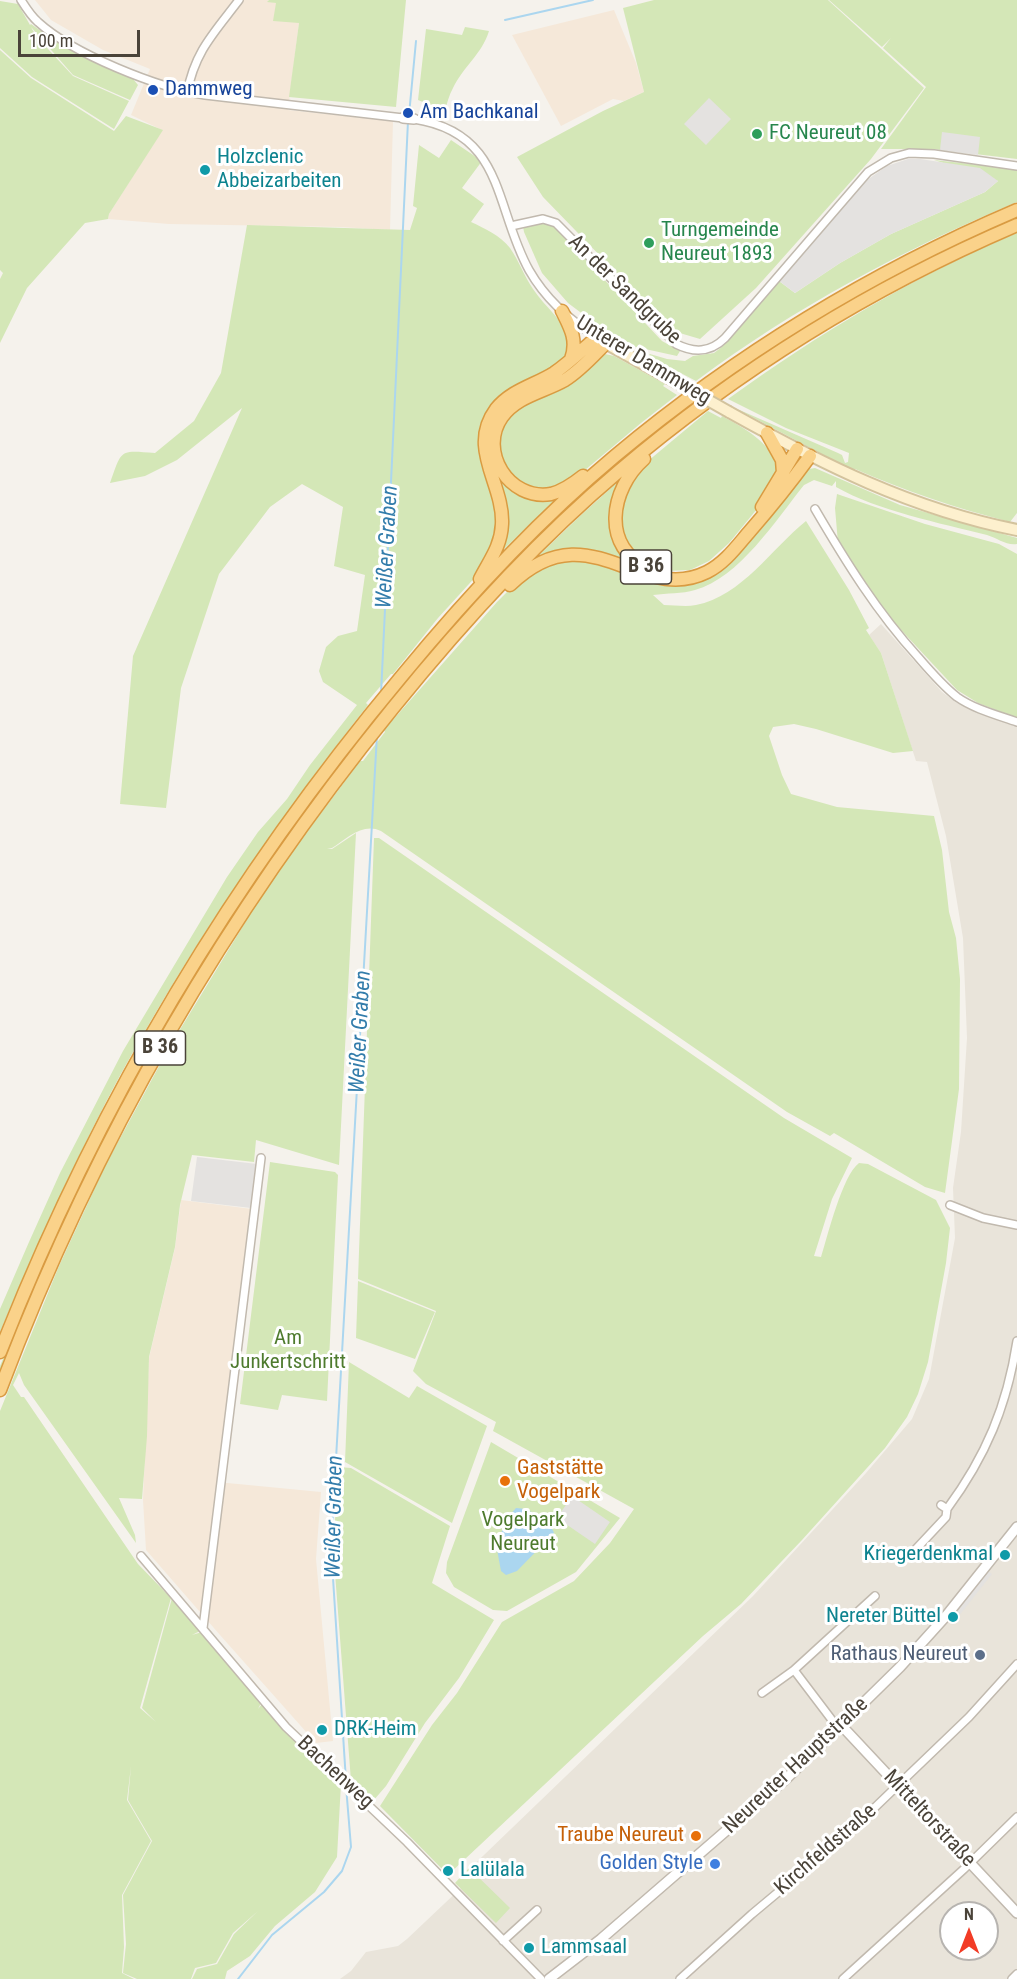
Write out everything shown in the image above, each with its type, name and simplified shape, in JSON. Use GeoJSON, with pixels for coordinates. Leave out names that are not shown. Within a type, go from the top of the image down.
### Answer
{"type":"FeatureCollection","features":[{"type":"Feature","properties":{"kind":"highway","name":"B 36"},"geometry":{"type":"LineString","coordinates":[[0,1352],[66,1199],[108,1115],[161,1018],[215,931],[318,781],[371,713],[473,595],[520,543],[612,459],[697,392],[807,318],[854,290],[910,260],[1017,210]]}},
{"type":"Feature","properties":{"kind":"highway","name":"B 36"},"geometry":{"type":"LineString","coordinates":[[0,1390],[38,1295],[74,1215],[116,1130],[195,988],[260,885],[301,827],[370,735],[472,616],[566,519],[616,473],[682,420],[762,363],[851,307],[911,274],[1017,225]]}},
{"type":"Feature","properties":{"kind":"highway"},"geometry":{"type":"LineString","coordinates":[[562,311],[574,338],[572,359]]}},
{"type":"Feature","properties":{"kind":"highway","name":"B 36"},"geometry":{"type":"LineString","coordinates":[[473,595],[499,545],[502,524],[498,497],[485,455],[485,439],[489,421],[497,408],[509,397],[548,377],[601,340]]}},
{"type":"Feature","properties":{"kind":"highway"},"geometry":{"type":"LineString","coordinates":[[601,340],[573,375],[513,406],[498,425],[493,445],[497,464],[509,480],[522,490],[536,494],[552,494],[567,488],[596,465],[612,459]]}},
{"type":"Feature","properties":{"kind":"highway","name":"B 36"},"geometry":{"type":"LineString","coordinates":[[682,420],[673,435],[638,465],[621,489],[618,498],[616,522],[620,540],[631,556],[644,566],[664,573],[681,574],[710,564],[728,547],[761,508],[797,449]]}},
{"type":"Feature","properties":{"kind":"highway"},"geometry":{"type":"LineString","coordinates":[[767,433],[783,460],[783,473]]}},
{"type":"Feature","properties":{"kind":"highway"},"geometry":{"type":"LineString","coordinates":[[472,616],[489,607],[528,569],[566,555],[601,557],[664,579],[690,578],[709,571],[732,551],[783,492],[810,456]]}},
{"type":"Feature","properties":{"kind":"main road","name":"Unterer Dammweg"},"geometry":{"type":"LineString","coordinates":[[601,340],[810,456],[903,498],[947,513],[1017,530]]}},
{"type":"Feature","properties":{"kind":"street","name":"Unterer Dammweg"},"geometry":{"type":"LineString","coordinates":[[21,0],[37,22],[82,50],[149,80],[188,93],[414,119],[444,127],[477,151],[487,165],[529,269],[549,297],[562,311],[601,340]]}},
{"type":"Feature","properties":{"kind":"street"},"geometry":{"type":"LineString","coordinates":[[188,93],[197,58],[239,0]]}},
{"type":"Feature","properties":{"kind":"street","name":"An der Sandgrube"},"geometry":{"type":"LineString","coordinates":[[511,226],[543,219],[556,224],[676,344],[687,349],[701,351],[719,343],[868,172],[891,158],[916,153],[1017,166]]}},
{"type":"Feature","properties":{"kind":"street"},"geometry":{"type":"LineString","coordinates":[[815,510],[867,593],[926,667],[958,698],[975,707],[1017,722]]}},
{"type":"Feature","properties":{"kind":"street"},"geometry":{"type":"LineString","coordinates":[[203,1628],[261,1158]]}},
{"type":"Feature","properties":{"kind":"street"},"geometry":{"type":"LineString","coordinates":[[950,1205],[982,1218],[1017,1225]]}},
{"type":"Feature","properties":{"kind":"street"},"geometry":{"type":"LineString","coordinates":[[916,1549],[946,1517],[944,1507],[973,1471],[993,1434],[1016,1360],[1017,1341]]}},
{"type":"Feature","properties":{"kind":"street","name":"Neureuter Hauptstraße"},"geometry":{"type":"LineString","coordinates":[[549,1979],[601,1939],[788,1778],[900,1667],[946,1616],[1017,1528]]}},
{"type":"Feature","properties":{"kind":"street","name":"Bachenweg"},"geometry":{"type":"LineString","coordinates":[[141,1556],[286,1727],[343,1779],[541,1979]]}},
{"type":"Feature","properties":{"kind":"street"},"geometry":{"type":"LineString","coordinates":[[762,1693],[794,1670],[875,1596]]}},
{"type":"Feature","properties":{"kind":"street","name":"Kirchfeldstraße"},"geometry":{"type":"LineString","coordinates":[[680,1979],[752,1914],[828,1851],[898,1786],[976,1710],[1017,1664]]}},
{"type":"Feature","properties":{"kind":"street"},"geometry":{"type":"LineString","coordinates":[[794,1670],[840,1727]]}},
{"type":"Feature","properties":{"kind":"street","name":"Mitteltorstraße"},"geometry":{"type":"LineString","coordinates":[[840,1727],[1017,1913]]}},
{"type":"Feature","properties":{"kind":"street"},"geometry":{"type":"LineString","coordinates":[[843,1979],[1017,1817]]}},
{"type":"Feature","properties":{"kind":"street"},"geometry":{"type":"LineString","coordinates":[[503,1941],[537,1910]]}},
{"type":"Feature","properties":{"kind":"street"},"geometry":{"type":"LineString","coordinates":[[1012,1979],[1017,1974]]}},
{"type":"Feature","properties":{"kind":"shaded area"},"geometry":{"type":"Polygon","coordinates":[[[35,0],[269,0],[276,3],[299,23],[288,110],[393,121],[390,230],[169,224],[108,219],[162,130],[131,115],[150,69],[103,50],[51,20],[35,0]]]}},
{"type":"Feature","properties":{"kind":"shaded area"},"geometry":{"type":"Polygon","coordinates":[[[614,10],[636,63],[644,92],[624,101],[613,99],[561,126],[512,35],[614,10]]]}},
{"type":"Feature","properties":{"kind":"shaded area"},"geometry":{"type":"Polygon","coordinates":[[[709,98],[731,119],[706,145],[684,124],[709,98]]]}},
{"type":"Feature","properties":{"kind":"shaded area"},"geometry":{"type":"Polygon","coordinates":[[[942,132],[980,137],[978,155],[940,150],[942,132]]]}},
{"type":"Feature","properties":{"kind":"shaded area"},"geometry":{"type":"Polygon","coordinates":[[[908,159],[980,168],[998,181],[985,192],[891,234],[840,263],[795,293],[779,281],[867,180],[887,166],[908,159]]]}},
{"type":"Feature","properties":{"kind":"shaded area"},"geometry":{"type":"Polygon","coordinates":[[[881,624],[942,692],[957,703],[1017,726],[1017,1979],[340,1979],[351,1971],[366,1952],[398,1946],[407,1939],[463,1886],[458,1880],[753,1596],[866,1473],[912,1419],[929,1379],[955,1238],[953,1188],[961,1132],[967,1038],[963,938],[946,836],[927,762],[916,761],[881,653],[869,635],[881,624]]]}},
{"type":"Feature","properties":{"kind":"shaded area"},"geometry":{"type":"Polygon","coordinates":[[[197,1157],[257,1164],[251,1208],[191,1201],[197,1157]]]}},
{"type":"Feature","properties":{"kind":"shaded area"},"geometry":{"type":"Polygon","coordinates":[[[181,1200],[252,1209],[217,1482],[321,1492],[316,1559],[333,1741],[316,1743],[146,1550],[143,1500],[149,1358],[175,1248],[181,1200]]]}},
{"type":"Feature","properties":{"kind":"shaded area"},"geometry":{"type":"Polygon","coordinates":[[[572,1496],[610,1522],[595,1544],[557,1518],[572,1496]]]}},
{"type":"Feature","properties":{"kind":"shaded area"},"geometry":{"type":"Polygon","coordinates":[[[988,1571],[992,1574],[958,1617],[954,1614],[988,1571]]]}},
{"type":"Feature","properties":{"kind":"green space"},"geometry":{"type":"Polygon","coordinates":[[[269,0],[406,0],[396,107],[289,97],[299,23],[273,21],[276,3],[267,2],[269,0]]]}},
{"type":"Feature","properties":{"kind":"green space","name":"FC Neureut 08"},"geometry":{"type":"Polygon","coordinates":[[[654,0],[828,0],[924,88],[871,159],[756,288],[700,339],[673,331],[543,197],[517,157],[644,92],[623,8],[654,0]]]}},
{"type":"Feature","properties":{"kind":"green space"},"geometry":{"type":"Polygon","coordinates":[[[829,0],[1017,0],[1017,159],[933,149],[881,149],[926,87],[883,48],[891,38],[882,47],[829,0]]]}},
{"type":"Feature","properties":{"kind":"green space"},"geometry":{"type":"Polygon","coordinates":[[[0,1],[18,4],[30,25],[81,54],[133,79],[138,85],[130,100],[73,75],[31,27],[36,36],[73,76],[129,101],[114,129],[32,77],[0,48],[0,1]]]}},
{"type":"Feature","properties":{"kind":"green space"},"geometry":{"type":"Polygon","coordinates":[[[465,27],[489,31],[482,47],[457,80],[450,93],[445,111],[418,100],[426,29],[462,35],[465,27]]]}},
{"type":"Feature","properties":{"kind":"green space"},"geometry":{"type":"Polygon","coordinates":[[[0,50],[31,78],[114,131],[126,116],[163,130],[108,219],[85,223],[27,288],[0,343],[0,279],[3,273],[0,270],[0,50]]]}},
{"type":"Feature","properties":{"kind":"green space"},"geometry":{"type":"Polygon","coordinates":[[[451,140],[482,161],[462,188],[484,204],[471,222],[497,236],[510,248],[533,289],[564,327],[572,341],[564,362],[501,400],[496,499],[499,528],[479,573],[366,703],[368,705],[296,800],[196,946],[135,1048],[78,1157],[0,1332],[0,1309],[29,1242],[60,1173],[123,1051],[227,877],[258,832],[287,799],[310,765],[357,705],[323,682],[319,671],[326,647],[338,636],[357,631],[365,575],[334,566],[343,507],[302,484],[270,507],[219,574],[181,688],[166,808],[120,804],[133,656],[242,408],[177,460],[145,476],[110,483],[117,464],[120,458],[128,452],[155,453],[194,421],[221,373],[247,225],[410,230],[417,208],[413,206],[419,145],[439,158],[451,140]]]}},
{"type":"Feature","properties":{"kind":"green space"},"geometry":{"type":"Polygon","coordinates":[[[934,160],[1017,169],[1017,202],[933,240],[851,282],[772,329],[696,381],[648,356],[650,354],[685,361],[693,356],[714,353],[723,346],[779,281],[795,293],[840,263],[891,234],[985,192],[998,181],[934,160]]]}},
{"type":"Feature","properties":{"kind":"green space"},"geometry":{"type":"Polygon","coordinates":[[[1017,216],[1017,219],[938,255],[628,457],[382,713],[382,708],[428,654],[522,550],[572,501],[649,434],[731,373],[817,317],[920,260],[1017,216]]]}},
{"type":"Feature","properties":{"kind":"green space"},"geometry":{"type":"Polygon","coordinates":[[[542,223],[553,225],[662,341],[680,351],[677,356],[636,347],[596,324],[568,303],[542,273],[524,232],[523,226],[542,223]]]}},
{"type":"Feature","properties":{"kind":"green space"},"geometry":{"type":"Polygon","coordinates":[[[1017,233],[1017,513],[1010,522],[950,505],[855,469],[854,471],[735,408],[842,455],[845,463],[848,462],[849,453],[786,428],[728,399],[832,329],[904,287],[1017,233]]]}},
{"type":"Feature","properties":{"kind":"green space"},"geometry":{"type":"Polygon","coordinates":[[[593,348],[581,363],[510,405],[497,418],[490,435],[491,457],[500,477],[511,488],[524,495],[534,498],[558,497],[501,552],[506,514],[488,446],[489,433],[493,421],[501,409],[515,397],[552,379],[587,350],[593,348]]]}},
{"type":"Feature","properties":{"kind":"green space"},"geometry":{"type":"Polygon","coordinates":[[[605,354],[614,356],[665,384],[663,386],[677,395],[572,481],[553,490],[525,488],[501,464],[498,433],[509,414],[605,354]]]}},
{"type":"Feature","properties":{"kind":"green space"},"geometry":{"type":"Polygon","coordinates":[[[708,411],[721,418],[722,416],[755,436],[780,466],[757,509],[729,543],[709,561],[690,570],[666,571],[639,559],[622,536],[620,499],[642,466],[708,411]]]}},
{"type":"Feature","properties":{"kind":"green space"},"geometry":{"type":"Polygon","coordinates":[[[815,468],[900,505],[1017,538],[1017,544],[1010,544],[987,535],[910,516],[871,503],[836,487],[836,481],[832,486],[814,480],[804,485],[756,546],[727,573],[695,590],[653,595],[664,605],[692,606],[712,600],[742,582],[806,521],[849,590],[869,628],[866,630],[881,653],[913,751],[893,753],[794,724],[773,727],[769,736],[791,794],[837,807],[934,816],[942,850],[960,979],[959,1089],[945,1193],[925,1187],[834,1133],[830,1136],[787,1112],[381,831],[361,830],[349,836],[332,848],[327,848],[332,849],[356,833],[339,1165],[256,1140],[254,1162],[192,1155],[180,1205],[175,1247],[149,1357],[147,1436],[142,1499],[119,1498],[135,1535],[136,1543],[24,1385],[19,1373],[13,1385],[21,1397],[24,1397],[138,1564],[171,1598],[140,1708],[156,1722],[142,1708],[172,1598],[200,1631],[192,1635],[202,1632],[240,1681],[242,1680],[261,1703],[258,1709],[262,1704],[341,1783],[337,1857],[315,1892],[275,1926],[250,1956],[227,1971],[225,1979],[192,1979],[197,1969],[217,1964],[234,1934],[258,1911],[233,1933],[216,1963],[195,1968],[191,1979],[137,1979],[123,1973],[126,1944],[123,1895],[152,1841],[128,1800],[131,1766],[127,1800],[151,1841],[122,1895],[124,1947],[122,1973],[134,1979],[0,1979],[0,1411],[59,1266],[105,1166],[170,1046],[282,865],[360,761],[363,761],[385,732],[384,730],[511,588],[540,567],[577,558],[650,578],[700,578],[802,473],[815,468]]]}},
{"type":"Feature","properties":{"kind":"green space"},"geometry":{"type":"Polygon","coordinates":[[[621,479],[613,504],[635,564],[620,560],[532,562],[580,516],[621,479]]]}},
{"type":"Feature","properties":{"kind":"green space"},"geometry":{"type":"Polygon","coordinates":[[[837,494],[925,524],[999,544],[1017,554],[1017,718],[978,703],[957,690],[889,617],[838,543],[835,508],[837,494]]]}},
{"type":"Feature","properties":{"kind":"green space"},"geometry":{"type":"Polygon","coordinates":[[[370,723],[370,728],[302,817],[258,880],[200,970],[0,1376],[0,1366],[62,1220],[115,1113],[152,1046],[208,953],[267,862],[370,723]]]}},
{"type":"Feature","properties":{"kind":"green space"},"geometry":{"type":"Polygon","coordinates":[[[374,838],[379,838],[784,1118],[852,1158],[832,1199],[814,1256],[821,1257],[841,1193],[859,1163],[868,1164],[936,1200],[950,1228],[928,1362],[918,1394],[907,1417],[885,1448],[741,1604],[703,1636],[448,1875],[380,1806],[502,1622],[574,1581],[610,1543],[634,1509],[493,1431],[496,1422],[426,1384],[413,1371],[436,1311],[358,1279],[374,838]]]}},
{"type":"Feature","properties":{"kind":"green space","name":"Am Junkertschritt"},"geometry":{"type":"Polygon","coordinates":[[[270,1162],[335,1172],[338,1175],[327,1401],[282,1395],[278,1410],[240,1404],[270,1162]]]}},
{"type":"Feature","properties":{"kind":"green space"},"geometry":{"type":"Polygon","coordinates":[[[358,1281],[435,1312],[415,1359],[356,1338],[358,1281]]]}},
{"type":"Feature","properties":{"kind":"green space"},"geometry":{"type":"Polygon","coordinates":[[[349,1362],[409,1398],[417,1386],[487,1426],[452,1523],[345,1462],[349,1362]]]}},
{"type":"Feature","properties":{"kind":"green space","name":"Vogelpark Neureut"},"geometry":{"type":"Polygon","coordinates":[[[491,1442],[620,1518],[576,1572],[507,1611],[493,1610],[454,1587],[446,1573],[447,1562],[491,1442]]]}},
{"type":"Feature","properties":{"kind":"green space"},"geometry":{"type":"Polygon","coordinates":[[[339,1467],[351,1468],[450,1526],[432,1583],[494,1620],[459,1678],[425,1723],[386,1786],[373,1801],[351,1781],[333,1547],[339,1467]]]}},
{"type":"Feature","properties":{"kind":"green space"},"geometry":{"type":"Polygon","coordinates":[[[469,1868],[510,1908],[496,1923],[455,1883],[469,1868]]]}},
{"type":"Feature","properties":{"kind":"water"},"geometry":{"type":"Polygon","coordinates":[[[516,1508],[539,1516],[552,1528],[554,1533],[517,1571],[506,1575],[501,1571],[496,1544],[509,1516],[516,1508]]]}},
{"type":"Feature","properties":{"kind":"waterway"},"geometry":{"type":"LineString","coordinates":[[505,20],[593,0]]}},
{"type":"Feature","properties":{"kind":"waterway","name":"Weißer Graben"},"geometry":{"type":"LineString","coordinates":[[409,115],[416,41]]}},
{"type":"Feature","properties":{"kind":"waterway","name":"Weißer Graben"},"geometry":{"type":"LineString","coordinates":[[381,694],[408,121]]}},
{"type":"Feature","properties":{"kind":"waterway","name":"Weißer Graben"},"geometry":{"type":"LineString","coordinates":[[346,1781],[331,1547],[377,735]]}},
{"type":"Feature","properties":{"kind":"waterway","name":"Weißer Graben"},"geometry":{"type":"LineString","coordinates":[[238,1979],[272,1935],[324,1892],[342,1871],[351,1847],[346,1786]]}},
{"type":"Feature","properties":{"kind":"place","name":"Dammweg"},"geometry":{"type":"Point","coordinates":[153,90]}},
{"type":"Feature","properties":{"kind":"place","name":"Am Bachkanal"},"geometry":{"type":"Point","coordinates":[408,113]}},
{"type":"Feature","properties":{"kind":"place","name":"FC Neureut 08"},"geometry":{"type":"Point","coordinates":[757,134]}},
{"type":"Feature","properties":{"kind":"place","name":"Holzclenic Abbeizarbeiten"},"geometry":{"type":"Point","coordinates":[205,170]}},
{"type":"Feature","properties":{"kind":"place","name":"Turngemeinde Neureut 1893"},"geometry":{"type":"Point","coordinates":[649,243]}},
{"type":"Feature","properties":{"kind":"place","name":"Gaststätte Vogelpark"},"geometry":{"type":"Point","coordinates":[505,1481]}},
{"type":"Feature","properties":{"kind":"place","name":"Kriegerdenkmal"},"geometry":{"type":"Point","coordinates":[1005,1555]}},
{"type":"Feature","properties":{"kind":"place","name":"Nereter Büttel"},"geometry":{"type":"Point","coordinates":[953,1617]}},
{"type":"Feature","properties":{"kind":"place","name":"Rathaus Neureut"},"geometry":{"type":"Point","coordinates":[980,1655]}},
{"type":"Feature","properties":{"kind":"place","name":"DRK-Heim"},"geometry":{"type":"Point","coordinates":[322,1730]}},
{"type":"Feature","properties":{"kind":"place","name":"Traube Neureut"},"geometry":{"type":"Point","coordinates":[696,1836]}},
{"type":"Feature","properties":{"kind":"place","name":"Golden Style"},"geometry":{"type":"Point","coordinates":[715,1864]}},
{"type":"Feature","properties":{"kind":"place","name":"Lalülala"},"geometry":{"type":"Point","coordinates":[448,1871]}},
{"type":"Feature","properties":{"kind":"place","name":"Lammsaal"},"geometry":{"type":"Point","coordinates":[529,1948]}}]}
